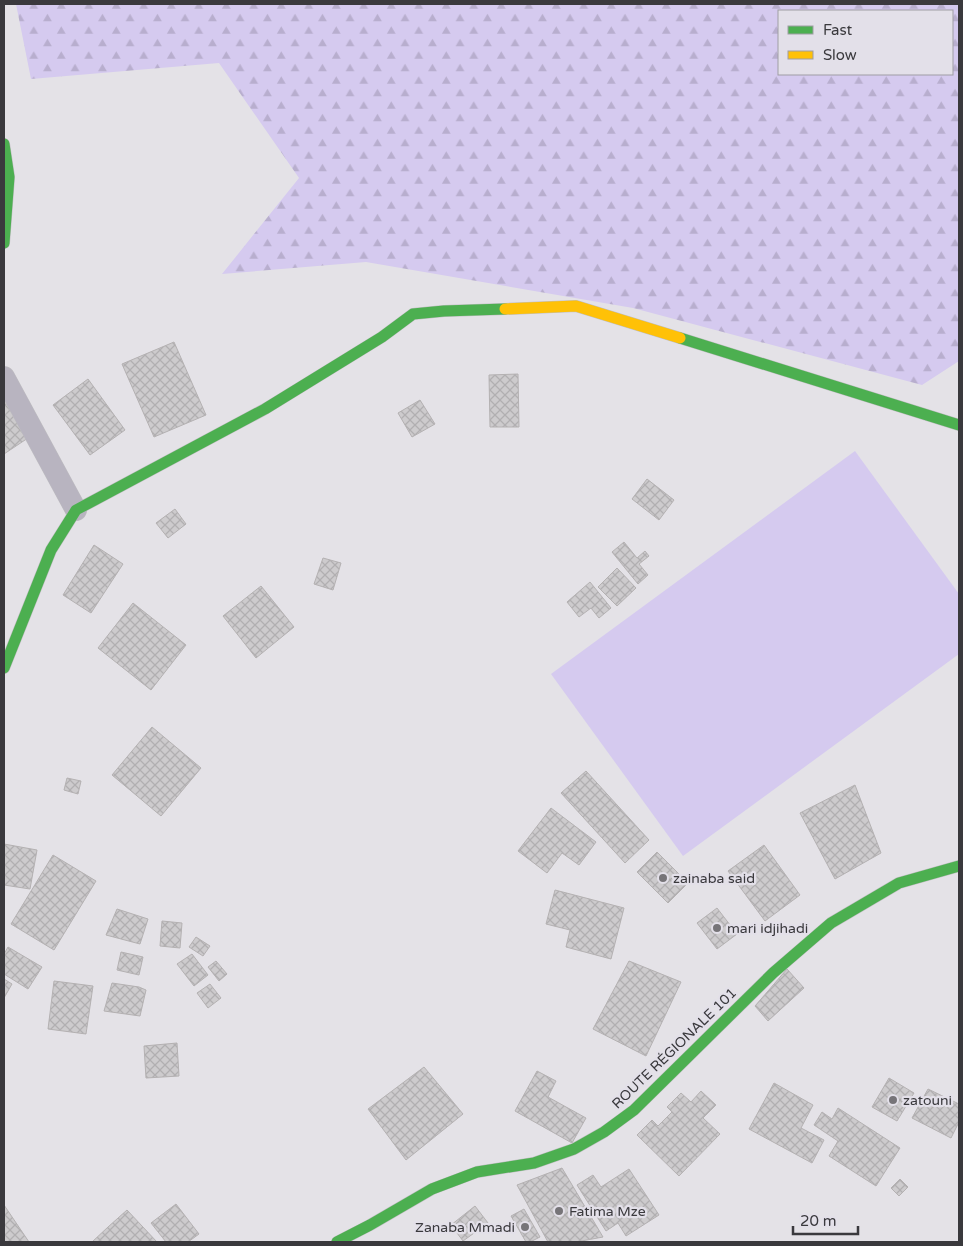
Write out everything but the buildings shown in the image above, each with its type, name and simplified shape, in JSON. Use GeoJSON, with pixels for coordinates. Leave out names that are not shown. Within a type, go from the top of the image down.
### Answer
{"type":"FeatureCollection","features":[{"type":"Feature","properties":{"kind":"street"},"geometry":{"type":"LineString","coordinates":[[4,144],[9,177],[4,243]]}},
{"type":"Feature","properties":{"kind":"street"},"geometry":{"type":"LineString","coordinates":[[4,668],[51,550],[76,510],[265,409],[382,337],[413,314],[576,306],[959,425]]}},
{"type":"Feature","properties":{"kind":"street"},"geometry":{"type":"LineString","coordinates":[[4,377],[76,510]]}},
{"type":"Feature","properties":{"kind":"street","name":"ROUTE RÉGIONALE 101"},"geometry":{"type":"LineString","coordinates":[[337,1242],[432,1189],[477,1172],[534,1163],[574,1149],[604,1132],[634,1110],[773,973],[831,923],[899,883],[959,866]]}},
{"type":"Feature","properties":{"kind":"green space"},"geometry":{"type":"Polygon","coordinates":[[[16,4],[959,4],[959,361],[922,385],[633,308],[366,262],[222,274],[299,178],[219,63],[31,79],[16,4]]]}},
{"type":"Feature","properties":{"kind":"green space"},"geometry":{"type":"Polygon","coordinates":[[[855,451],[959,594],[959,654],[683,856],[551,674],[855,451]]]}},
{"type":"Feature","properties":{"kind":"traffic: fast"},"geometry":{"type":"LineString","coordinates":[[4,144],[9,177],[4,243]]}},
{"type":"Feature","properties":{"kind":"traffic: fast"},"geometry":{"type":"LineString","coordinates":[[4,668],[51,550],[76,510],[265,409],[382,337],[413,314],[505,309]]}},
{"type":"Feature","properties":{"kind":"traffic: fast"},"geometry":{"type":"LineString","coordinates":[[680,338],[959,425]]}},
{"type":"Feature","properties":{"kind":"traffic: fast"},"geometry":{"type":"LineString","coordinates":[[337,1242],[432,1189],[477,1172],[534,1163],[574,1149],[604,1132],[634,1110],[773,973],[831,923],[899,883],[959,866]]}},
{"type":"Feature","properties":{"kind":"traffic: slow"},"geometry":{"type":"LineString","coordinates":[[505,309],[576,306],[680,338]]}},
{"type":"Feature","properties":{"kind":"place","name":"zainaba said"},"geometry":{"type":"Point","coordinates":[663,878]}},
{"type":"Feature","properties":{"kind":"place","name":"mari idjihadi"},"geometry":{"type":"Point","coordinates":[717,928]}},
{"type":"Feature","properties":{"kind":"place","name":"zatouni"},"geometry":{"type":"Point","coordinates":[893,1100]}},
{"type":"Feature","properties":{"kind":"place","name":"Fatima Mze"},"geometry":{"type":"Point","coordinates":[559,1211]}},
{"type":"Feature","properties":{"kind":"place","name":"Zanaba Mmadi"},"geometry":{"type":"Point","coordinates":[525,1227]}}]}
